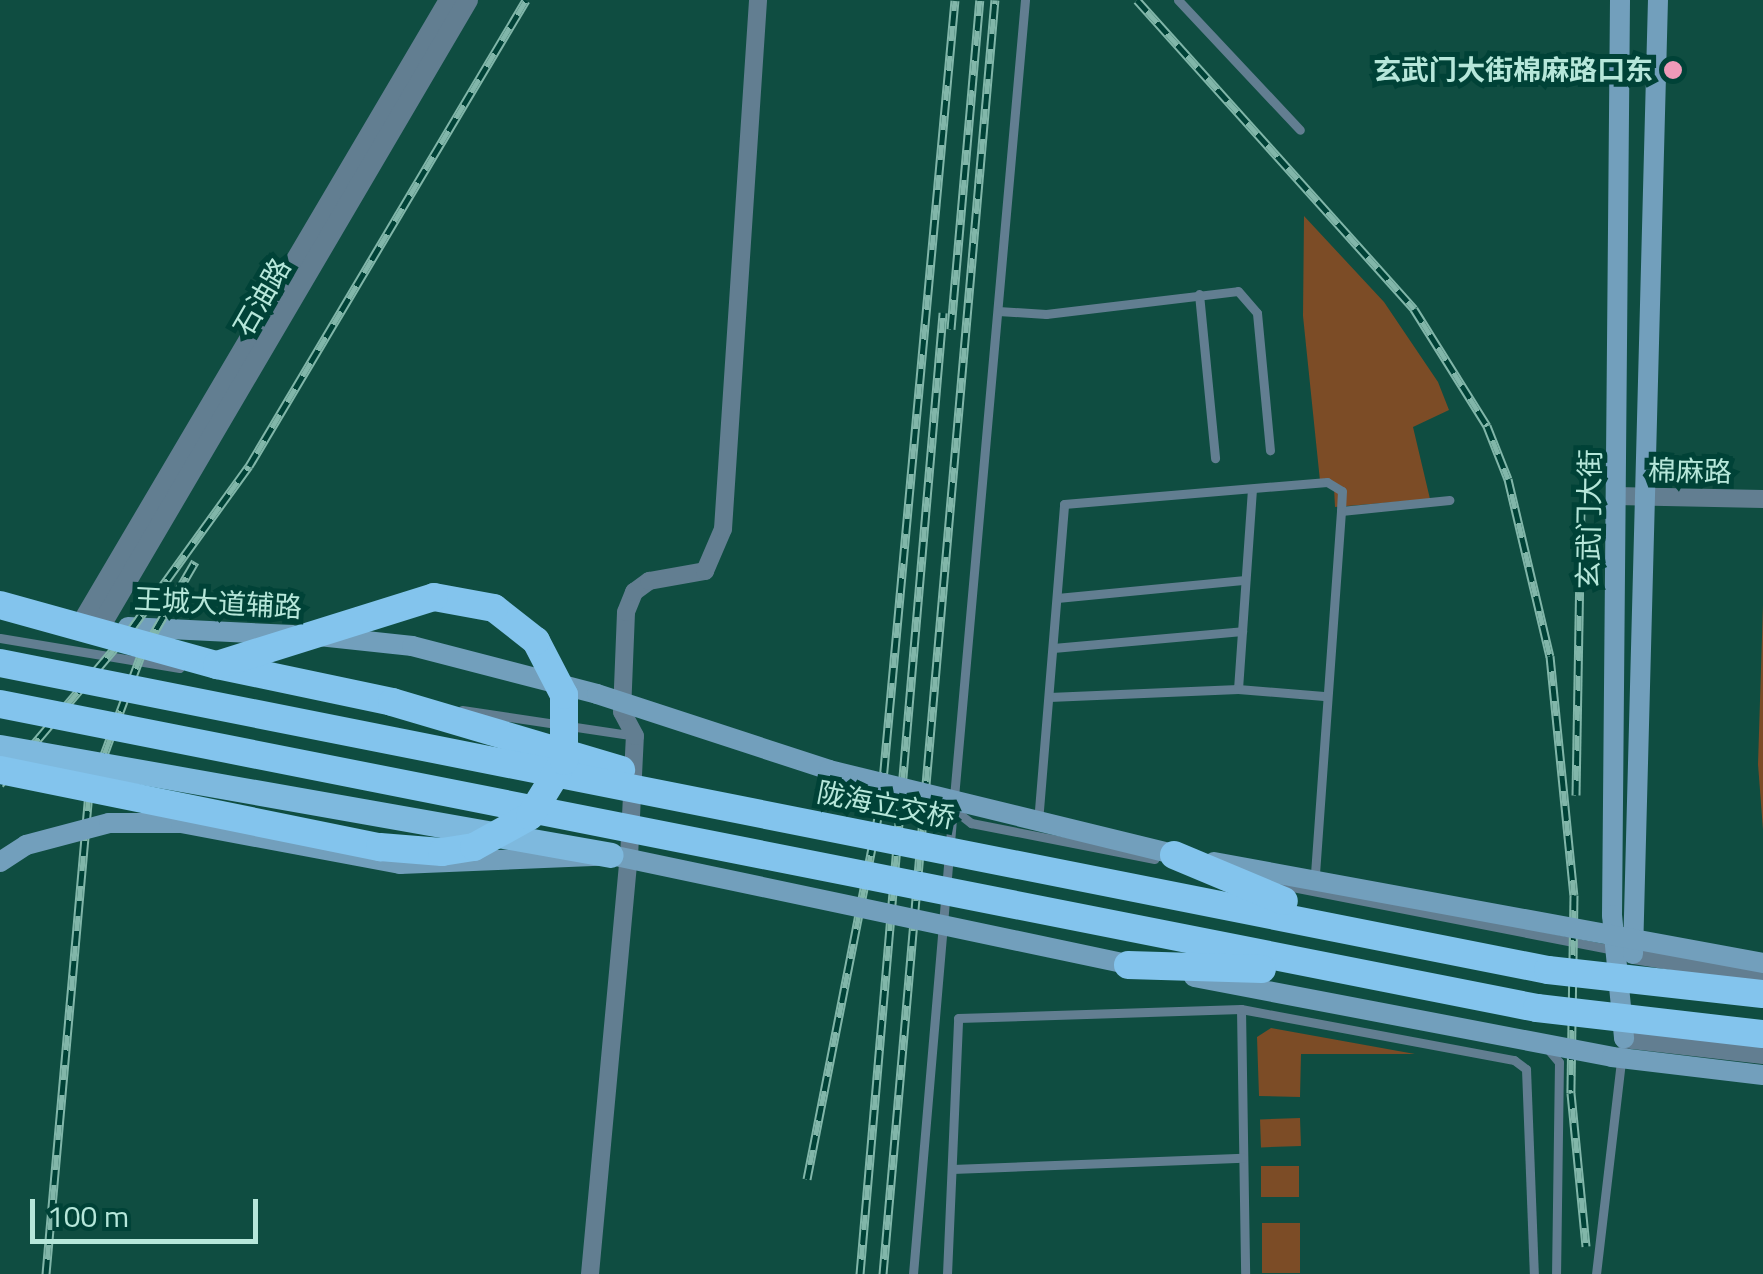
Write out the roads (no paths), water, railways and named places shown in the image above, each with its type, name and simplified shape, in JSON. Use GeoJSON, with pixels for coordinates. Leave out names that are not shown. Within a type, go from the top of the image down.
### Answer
{"type":"FeatureCollection","features":[{"type":"Feature","properties":{"kind":"highway"},"geometry":{"type":"LineString","coordinates":[[0,770],[380,848],[442,852],[474,847],[530,816],[564,761],[568,718],[550,663],[515,621],[482,605],[434,597],[382,608],[217,665]]}},
{"type":"Feature","properties":{"kind":"highway"},"geometry":{"type":"LineString","coordinates":[[0,603],[217,665],[392,702],[820,825]]}},
{"type":"Feature","properties":{"kind":"highway","name":"陇海立交桥"},"geometry":{"type":"LineString","coordinates":[[0,663],[1336,922],[1548,970],[1763,994]]}},
{"type":"Feature","properties":{"kind":"highway"},"geometry":{"type":"LineString","coordinates":[[0,704],[1348,971],[1624,1030],[1763,1034]]}},
{"type":"Feature","properties":{"kind":"highway"},"geometry":{"type":"LineString","coordinates":[[1174,855],[1336,922]]}},
{"type":"Feature","properties":{"kind":"highway"},"geometry":{"type":"LineString","coordinates":[[1128,964],[1348,971]]}},
{"type":"Feature","properties":{"kind":"main road","name":"玄武门大街"},"geometry":{"type":"LineString","coordinates":[[1620,0],[1616,496],[1624,1030]]}},
{"type":"Feature","properties":{"kind":"main road","name":"玄武门大街"},"geometry":{"type":"LineString","coordinates":[[1623,952],[1647,498],[1658,0]]}},
{"type":"Feature","properties":{"kind":"main road","name":"王城大道辅路"},"geometry":{"type":"LineString","coordinates":[[0,603],[155,634],[315,636],[412,646],[598,694],[829,770],[1174,855],[1763,963]]}},
{"type":"Feature","properties":{"kind":"main road"},"geometry":{"type":"LineString","coordinates":[[0,747],[611,854],[1128,964],[1612,1057],[1763,1075]]}},
{"type":"Feature","properties":{"kind":"main road"},"geometry":{"type":"LineString","coordinates":[[0,862],[26,845],[110,823],[181,823],[400,864],[611,854]]}},
{"type":"Feature","properties":{"kind":"street"},"geometry":{"type":"LineString","coordinates":[[590,1274],[635,736],[622,712],[626,612],[634,592],[649,581],[705,571],[722,530],[758,0]]}},
{"type":"Feature","properties":{"kind":"street","name":"石油路"},"geometry":{"type":"LineString","coordinates":[[93,620],[460,1]]}},
{"type":"Feature","properties":{"kind":"street","name":"棉麻路"},"geometry":{"type":"LineString","coordinates":[[1616,496],[1763,499]]}},
{"type":"Feature","properties":{"kind":"street"},"geometry":{"type":"LineString","coordinates":[[1623,952],[1763,975]]}},
{"type":"Feature","properties":{"kind":"street"},"geometry":{"type":"LineString","coordinates":[[1624,1030],[1763,1054]]}},
{"type":"Feature","properties":{"kind":"lane"},"geometry":{"type":"LineString","coordinates":[[913,1274],[1025,0]]}},
{"type":"Feature","properties":{"kind":"lane"},"geometry":{"type":"LineString","coordinates":[[1178,0],[1300,130]]}},
{"type":"Feature","properties":{"kind":"lane"},"geometry":{"type":"LineString","coordinates":[[998,312],[1046,314],[1238,290],[1257,313],[1270,450]]}},
{"type":"Feature","properties":{"kind":"lane"},"geometry":{"type":"LineString","coordinates":[[1199,294],[1215,458]]}},
{"type":"Feature","properties":{"kind":"lane"},"geometry":{"type":"LineString","coordinates":[[1037,836],[1064,504],[1327,482],[1342,491],[1324,696],[1314,891]]}},
{"type":"Feature","properties":{"kind":"lane"},"geometry":{"type":"LineString","coordinates":[[1238,690],[1252,489]]}},
{"type":"Feature","properties":{"kind":"lane"},"geometry":{"type":"LineString","coordinates":[[1341,511],[1449,500]]}},
{"type":"Feature","properties":{"kind":"lane"},"geometry":{"type":"LineString","coordinates":[[1057,598],[1246,580]]}},
{"type":"Feature","properties":{"kind":"lane"},"geometry":{"type":"LineString","coordinates":[[1052,648],[1242,631]]}},
{"type":"Feature","properties":{"kind":"lane"},"geometry":{"type":"LineString","coordinates":[[0,638],[635,736]]}},
{"type":"Feature","properties":{"kind":"lane"},"geometry":{"type":"LineString","coordinates":[[1049,697],[1238,690],[1324,696]]}},
{"type":"Feature","properties":{"kind":"lane"},"geometry":{"type":"LineString","coordinates":[[953,810],[971,823],[1623,952]]}},
{"type":"Feature","properties":{"kind":"lane"},"geometry":{"type":"LineString","coordinates":[[943,923],[1552,1050],[1559,1062],[1556,1274]]}},
{"type":"Feature","properties":{"kind":"lane"},"geometry":{"type":"LineString","coordinates":[[1242,1009],[1245,1274]]}},
{"type":"Feature","properties":{"kind":"lane"},"geometry":{"type":"LineString","coordinates":[[947,1274],[958,1018],[1242,1009],[1514,1060],[1526,1069],[1534,1274]]}},
{"type":"Feature","properties":{"kind":"lane"},"geometry":{"type":"LineString","coordinates":[[1596,1274],[1624,1030]]}},
{"type":"Feature","properties":{"kind":"lane"},"geometry":{"type":"LineString","coordinates":[[952,1169],[1244,1158]]}},
{"type":"Feature","properties":{"kind":"railway"},"geometry":{"type":"LineString","coordinates":[[0,784],[132,628],[249,466],[526,0]]}},
{"type":"Feature","properties":{"kind":"railway"},"geometry":{"type":"LineString","coordinates":[[807,1179],[881,802],[955,0]]}},
{"type":"Feature","properties":{"kind":"railway"},"geometry":{"type":"LineString","coordinates":[[951,329],[980,0]]}},
{"type":"Feature","properties":{"kind":"railway"},"geometry":{"type":"LineString","coordinates":[[883,1274],[995,0]]}},
{"type":"Feature","properties":{"kind":"railway"},"geometry":{"type":"LineString","coordinates":[[1137,0],[1414,309],[1487,426],[1508,479],[1550,656],[1574,895],[1571,1093],[1586,1246]]}},
{"type":"Feature","properties":{"kind":"railway"},"geometry":{"type":"LineString","coordinates":[[860,1274],[943,313]]}},
{"type":"Feature","properties":{"kind":"railway"},"geometry":{"type":"LineString","coordinates":[[1576,795],[1581,513]]}},
{"type":"Feature","properties":{"kind":"railway"},"geometry":{"type":"LineString","coordinates":[[46,1274],[89,795],[141,655],[195,562]]}},
{"type":"Feature","properties":{"kind":"place","name":"玄武门大街棉麻路口东"},"geometry":{"type":"Point","coordinates":[1673,70]}}]}
